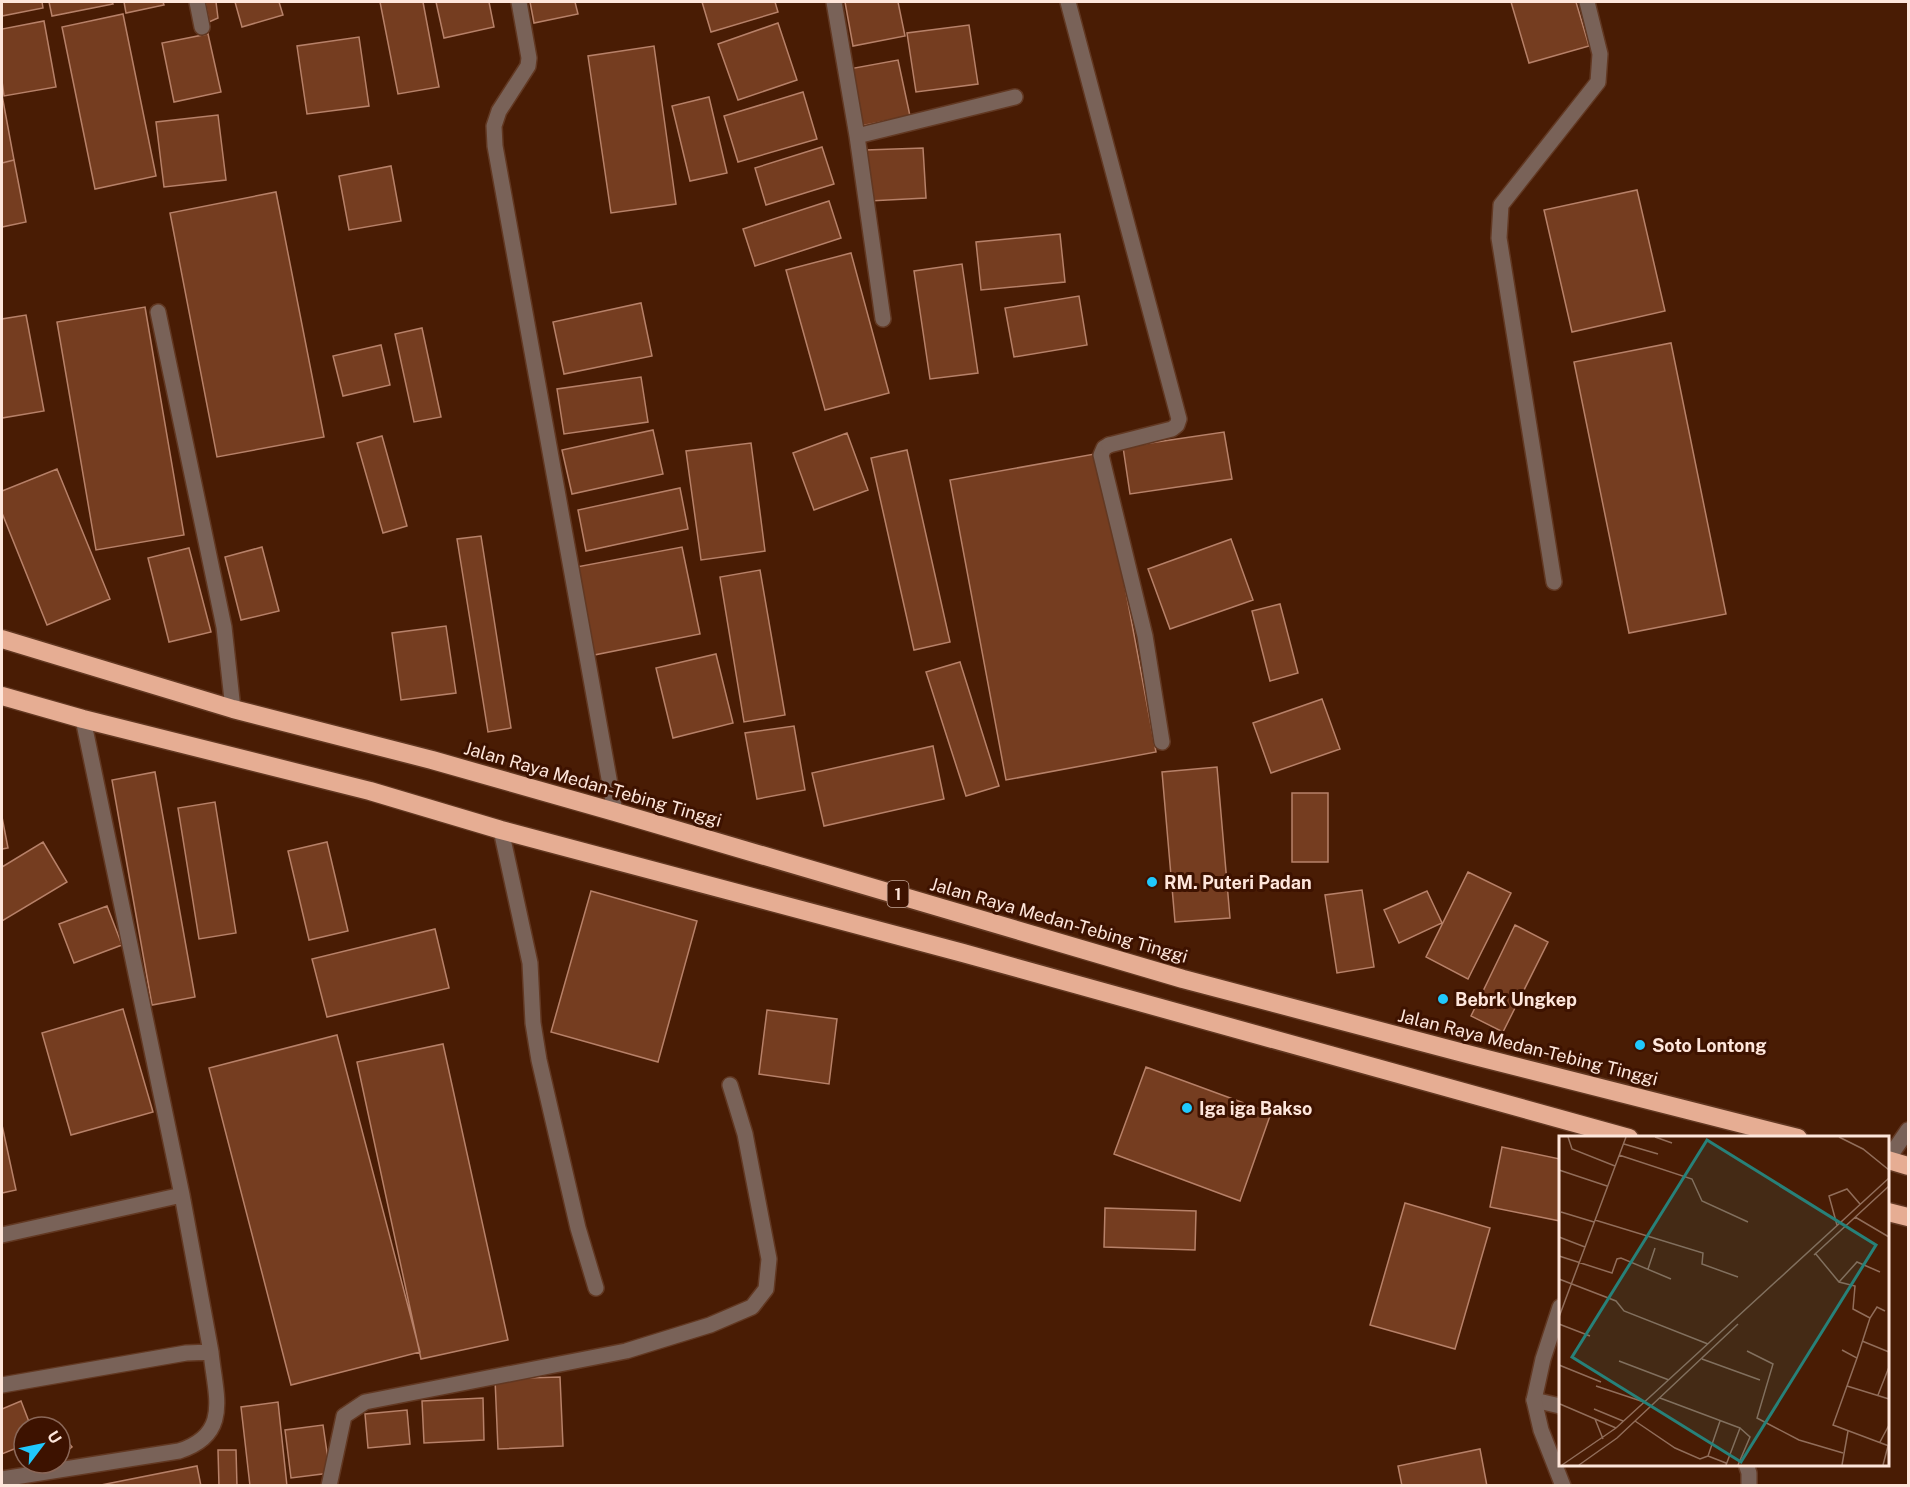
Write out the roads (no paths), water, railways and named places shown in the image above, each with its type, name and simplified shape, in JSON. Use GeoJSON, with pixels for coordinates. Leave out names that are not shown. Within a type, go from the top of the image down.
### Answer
{"type":"FeatureCollection","features":[{"type":"Feature","properties":{"kind":"highway","name":"Jalan Raya Medan-Tebing Tinggi"},"geometry":{"type":"LineString","coordinates":[[2,639],[233,709],[432,760],[615,812],[1183,979],[1471,1055],[1794,1136]]}},
{"type":"Feature","properties":{"kind":"highway","name":"1"},"geometry":{"type":"LineString","coordinates":[[2,696],[83,719],[370,791],[501,830],[952,950],[1619,1136]]}},
{"type":"Feature","properties":{"kind":"highway"},"geometry":{"type":"LineString","coordinates":[[1889,1161],[1908,1166]]}},
{"type":"Feature","properties":{"kind":"highway"},"geometry":{"type":"LineString","coordinates":[[1889,1212],[1908,1217]]}},
{"type":"Feature","properties":{"kind":"street"},"geometry":{"type":"LineString","coordinates":[[198,2],[202,27]]}},
{"type":"Feature","properties":{"kind":"street"},"geometry":{"type":"LineString","coordinates":[[519,2],[530,58],[528,66],[499,111],[494,126],[495,146],[615,812]]}},
{"type":"Feature","properties":{"kind":"street"},"geometry":{"type":"LineString","coordinates":[[834,2],[857,136],[883,319]]}},
{"type":"Feature","properties":{"kind":"street"},"geometry":{"type":"LineString","coordinates":[[1068,2],[1179,419],[1177,425],[1172,429],[1109,445],[1104,448],[1101,455],[1145,636],[1162,742]]}},
{"type":"Feature","properties":{"kind":"street"},"geometry":{"type":"LineString","coordinates":[[1554,582],[1499,238],[1501,205],[1598,82],[1600,54],[1587,2]]}},
{"type":"Feature","properties":{"kind":"street"},"geometry":{"type":"LineString","coordinates":[[857,136],[1015,97]]}},
{"type":"Feature","properties":{"kind":"street"},"geometry":{"type":"LineString","coordinates":[[158,312],[224,627],[233,709]]}},
{"type":"Feature","properties":{"kind":"street"},"geometry":{"type":"LineString","coordinates":[[2,1479],[179,1451],[202,1441],[214,1425],[217,1415],[211,1352],[182,1195],[83,719]]}},
{"type":"Feature","properties":{"kind":"street"},"geometry":{"type":"LineString","coordinates":[[501,830],[530,963],[533,1023],[539,1060],[578,1228],[596,1288]]}},
{"type":"Feature","properties":{"kind":"street"},"geometry":{"type":"LineString","coordinates":[[329,1485],[344,1416],[365,1402],[626,1351],[710,1325],[752,1307],[766,1289],[769,1259],[745,1134],[730,1085]]}},
{"type":"Feature","properties":{"kind":"street"},"geometry":{"type":"LineString","coordinates":[[1889,1157],[1908,1130]]}},
{"type":"Feature","properties":{"kind":"street"},"geometry":{"type":"LineString","coordinates":[[2,1235],[182,1195]]}},
{"type":"Feature","properties":{"kind":"street"},"geometry":{"type":"LineString","coordinates":[[1559,1310],[1543,1359],[1534,1400],[1541,1430],[1563,1485]]}},
{"type":"Feature","properties":{"kind":"street"},"geometry":{"type":"LineString","coordinates":[[2,1385],[186,1353],[211,1352]]}},
{"type":"Feature","properties":{"kind":"street"},"geometry":{"type":"LineString","coordinates":[[1534,1400],[1559,1407]]}},
{"type":"Feature","properties":{"kind":"street"},"geometry":{"type":"LineString","coordinates":[[1747,1466],[1749,1485]]}},
{"type":"Feature","properties":{"kind":"place","name":"RM. Puteri Padan"},"geometry":{"type":"Point","coordinates":[1152,882]}},
{"type":"Feature","properties":{"kind":"place","name":"Bebrk Ungkep"},"geometry":{"type":"Point","coordinates":[1443,999]}},
{"type":"Feature","properties":{"kind":"place","name":"Soto Lontong"},"geometry":{"type":"Point","coordinates":[1640,1045]}},
{"type":"Feature","properties":{"kind":"place","name":"Iga iga Bakso"},"geometry":{"type":"Point","coordinates":[1187,1108]}}]}
